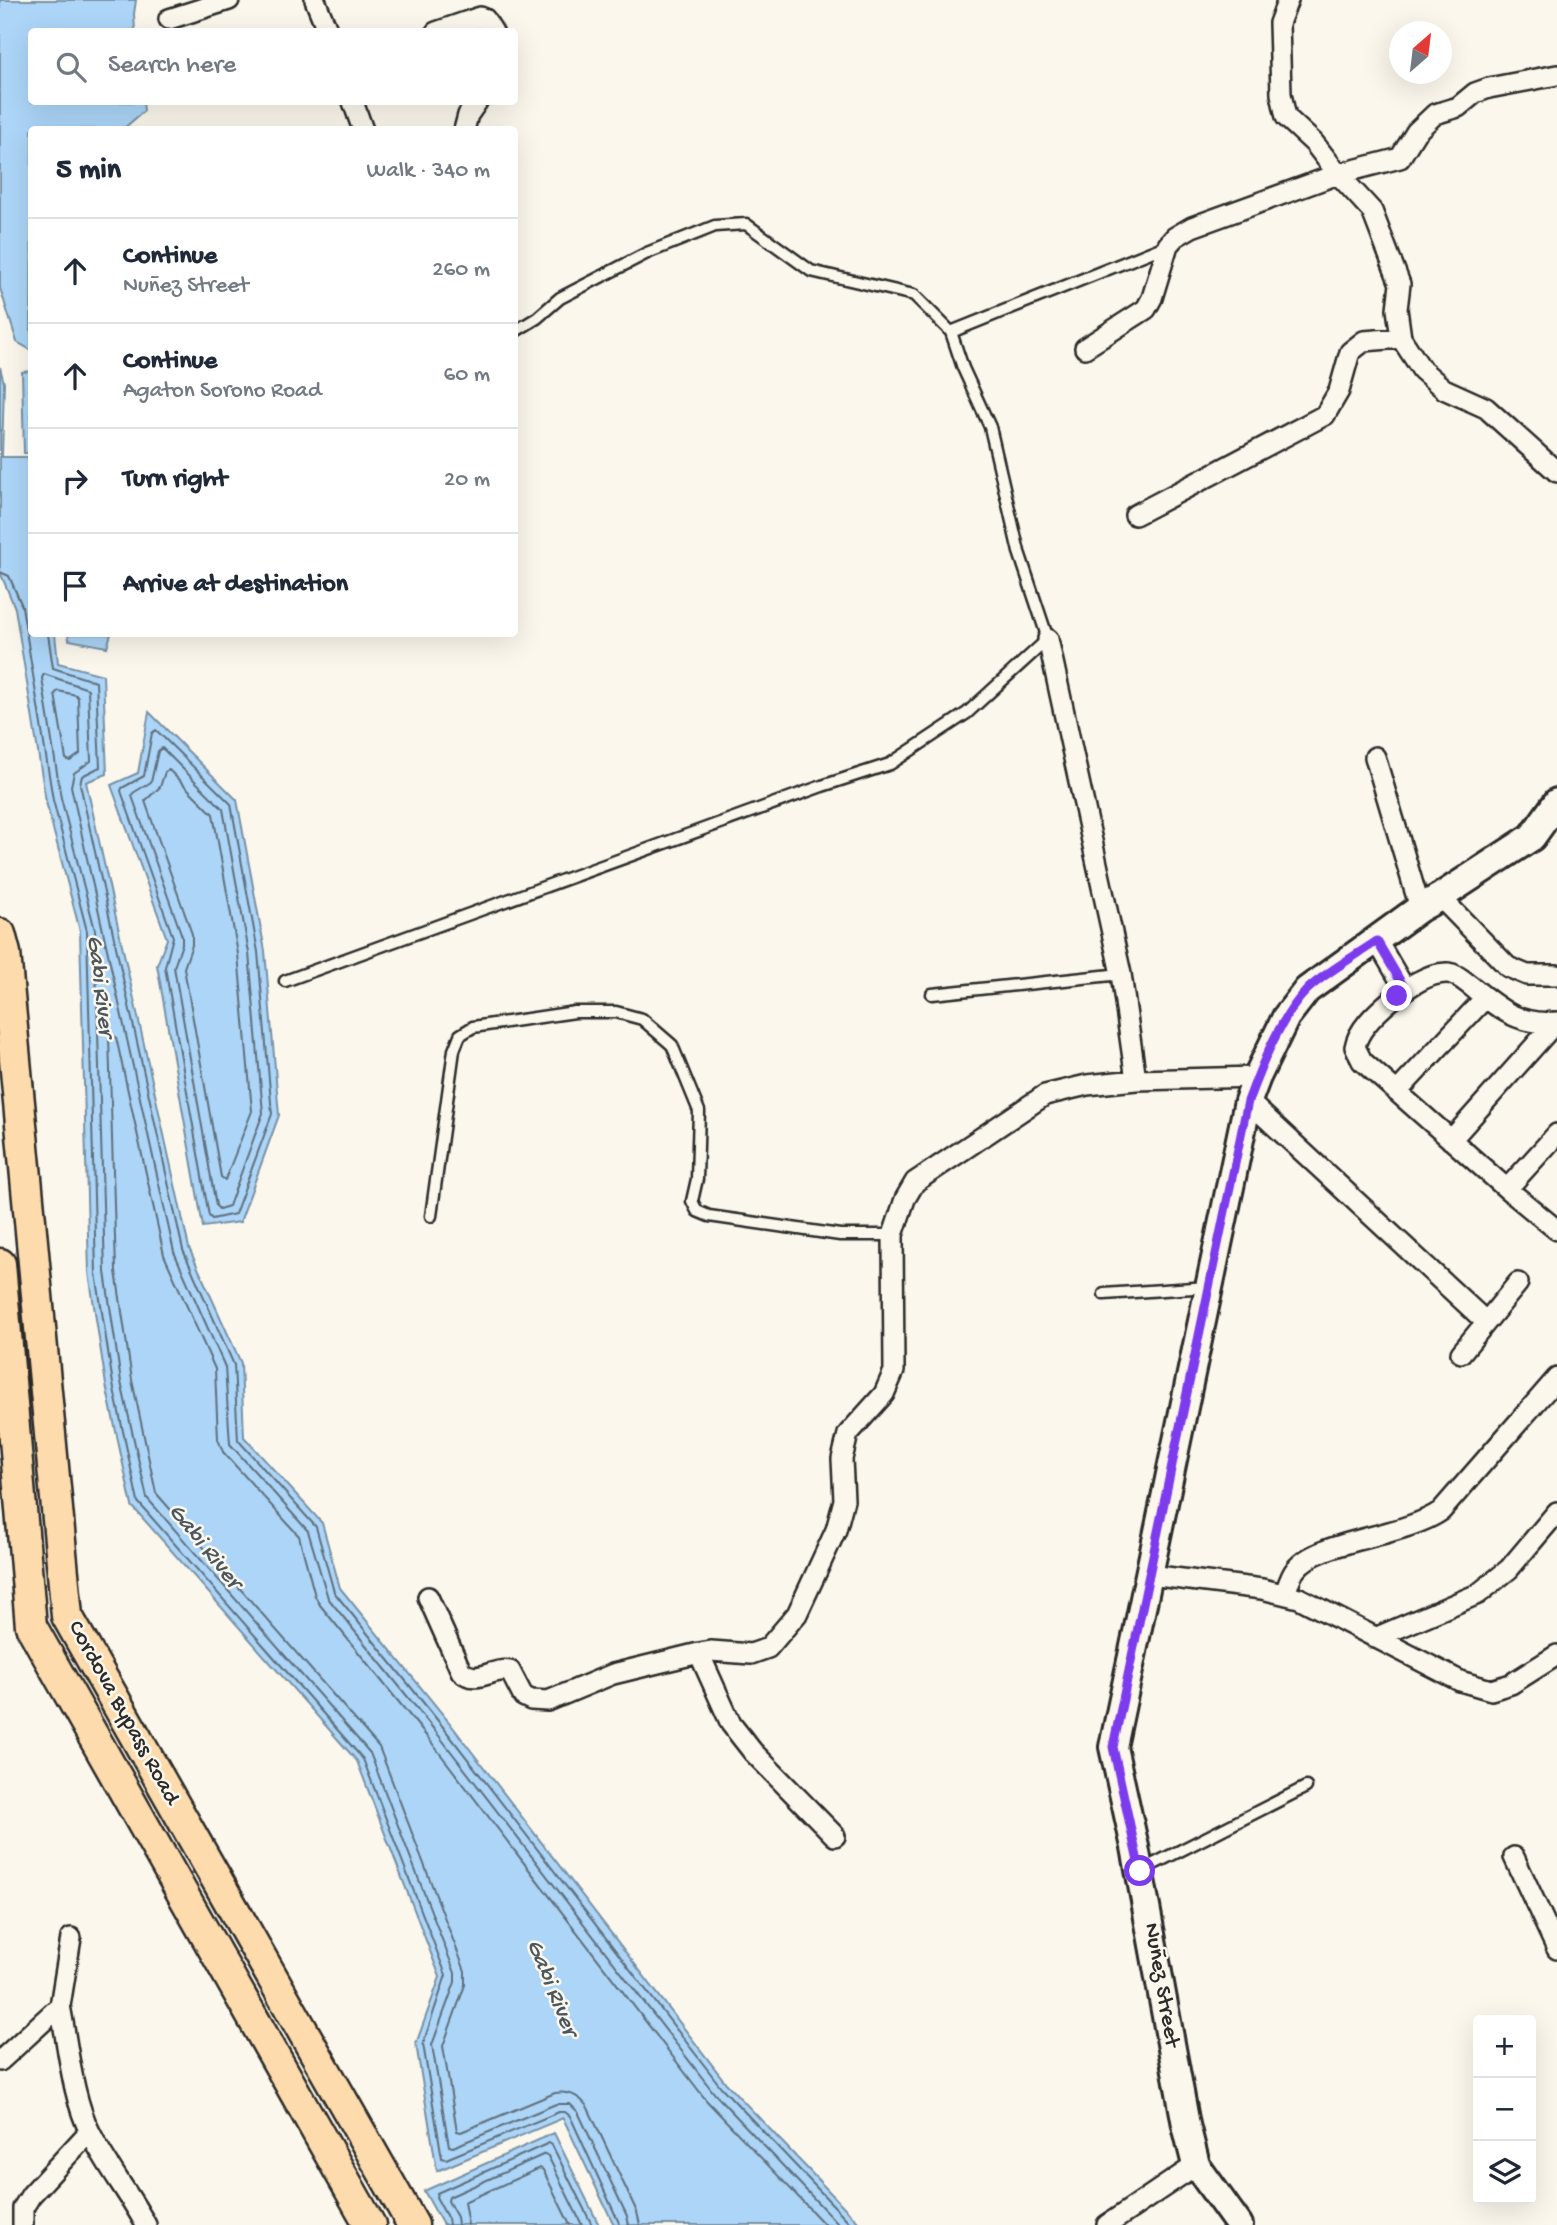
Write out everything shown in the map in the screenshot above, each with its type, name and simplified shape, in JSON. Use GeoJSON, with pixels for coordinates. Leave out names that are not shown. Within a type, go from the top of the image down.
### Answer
{"type":"FeatureCollection","features":[{"type":"Feature","properties":{"kind":"main road","name":"Cordova Bypass Road"},"geometry":{"type":"LineString","coordinates":[[0,934],[5,953],[67,1616],[413,2225]]}},
{"type":"Feature","properties":{"kind":"main road","name":"Cordova Bypass Road"},"geometry":{"type":"LineString","coordinates":[[0,1264],[31,1626],[370,2225]]}},
{"type":"Feature","properties":{"kind":"street"},"geometry":{"type":"LineString","coordinates":[[169,19],[229,0]]}},
{"type":"Feature","properties":{"kind":"street"},"geometry":{"type":"LineString","coordinates":[[315,0],[326,28]]}},
{"type":"Feature","properties":{"kind":"street"},"geometry":{"type":"LineString","coordinates":[[1288,0],[1279,23],[1280,94],[1286,117],[1314,143],[1372,211],[1400,284],[1396,309],[1401,338],[1422,370],[1444,389],[1486,408],[1557,471]]}},
{"type":"Feature","properties":{"kind":"street"},"geometry":{"type":"LineString","coordinates":[[448,28],[480,17],[485,19],[491,28]]}},
{"type":"Feature","properties":{"kind":"street"},"geometry":{"type":"LineString","coordinates":[[1085,348],[1146,309],[1168,245],[1175,237],[1192,227],[1338,174],[1399,158],[1416,132],[1435,114],[1458,107],[1475,93],[1557,75]]}},
{"type":"Feature","properties":{"kind":"street"},"geometry":{"type":"LineString","coordinates":[[354,105],[362,126]]}},
{"type":"Feature","properties":{"kind":"street"},"geometry":{"type":"LineString","coordinates":[[465,126],[475,105]]}},
{"type":"Feature","properties":{"kind":"street"},"geometry":{"type":"LineString","coordinates":[[1135,515],[1325,415],[1339,391],[1350,352],[1364,341],[1401,338]]}},
{"type":"Feature","properties":{"kind":"street"},"geometry":{"type":"LineString","coordinates":[[1048,639],[1121,974],[1136,1080]]}},
{"type":"Feature","properties":{"kind":"street"},"geometry":{"type":"LineString","coordinates":[[1375,757],[1430,903],[1508,967],[1527,975],[1557,975]]}},
{"type":"Feature","properties":{"kind":"street","name":"Nuñez Street"},"geometry":{"type":"LineString","coordinates":[[1239,2225],[1196,2165],[1186,2125],[1140,1871],[1113,1747],[1208,1287],[1253,1089],[1286,1017],[1307,990],[1430,903],[1532,837],[1557,802]]}},
{"type":"Feature","properties":{"kind":"street"},"geometry":{"type":"LineString","coordinates":[[1377,941],[1405,989]]}},
{"type":"Feature","properties":{"kind":"street"},"geometry":{"type":"LineString","coordinates":[[1557,1022],[1531,1023],[1522,1020],[1503,1011],[1460,978],[1447,973],[1430,977],[1405,989],[1364,1028],[1355,1047],[1362,1061],[1557,1230]]}},
{"type":"Feature","properties":{"kind":"street"},"geometry":{"type":"LineString","coordinates":[[1397,1092],[1485,998]]}},
{"type":"Feature","properties":{"kind":"street"},"geometry":{"type":"LineString","coordinates":[[1451,1140],[1557,1022]]}},
{"type":"Feature","properties":{"kind":"street"},"geometry":{"type":"LineString","coordinates":[[428,1597],[461,1671],[467,1677],[474,1678],[505,1669],[510,1671],[523,1696],[531,1700],[548,1701],[613,1674],[699,1653],[711,1651],[751,1654],[768,1648],[797,1614],[836,1530],[844,1500],[842,1460],[848,1434],[884,1394],[894,1371],[893,1235],[905,1199],[915,1182],[1045,1095],[1087,1085],[1136,1080],[1253,1089],[1486,1322]]}},
{"type":"Feature","properties":{"kind":"street"},"geometry":{"type":"LineString","coordinates":[[1507,1189],[1557,1134]]}},
{"type":"Feature","properties":{"kind":"street"},"geometry":{"type":"LineString","coordinates":[[1461,1353],[1518,1283]]}},
{"type":"Feature","properties":{"kind":"street"},"geometry":{"type":"LineString","coordinates":[[1285,1594],[1294,1570],[1311,1556],[1422,1523],[1441,1511],[1557,1378]]}},
{"type":"Feature","properties":{"kind":"street"},"geometry":{"type":"LineString","coordinates":[[1375,1638],[1478,1594],[1509,1569],[1557,1511]]}},
{"type":"Feature","properties":{"kind":"street"},"geometry":{"type":"LineString","coordinates":[[1150,1575],[1285,1594],[1315,1605],[1460,1681],[1491,1690],[1511,1684],[1557,1654]]}},
{"type":"Feature","properties":{"kind":"street"},"geometry":{"type":"LineString","coordinates":[[699,1653],[731,1724],[753,1752],[835,1836]]}},
{"type":"Feature","properties":{"kind":"street"},"geometry":{"type":"LineString","coordinates":[[1514,1857],[1557,1949]]}},
{"type":"Feature","properties":{"kind":"street"},"geometry":{"type":"LineString","coordinates":[[71,1938],[60,2006],[78,2098],[89,2132],[146,2225]]}},
{"type":"Feature","properties":{"kind":"street"},"geometry":{"type":"LineString","coordinates":[[0,2061],[60,2006]]}},
{"type":"Feature","properties":{"kind":"street"},"geometry":{"type":"LineString","coordinates":[[23,2225],[23,2208],[31,2195],[89,2132]]}},
{"type":"Feature","properties":{"kind":"street"},"geometry":{"type":"LineString","coordinates":[[1107,2225],[1196,2165]]}},
{"type":"Feature","properties":{"kind":"lane"},"geometry":{"type":"LineString","coordinates":[[285,981],[822,786],[890,764],[967,713],[1048,639],[1019,552],[990,427],[963,368],[951,332],[914,295],[811,271],[746,224],[715,226],[647,253],[560,298],[537,318],[518,330]]}},
{"type":"Feature","properties":{"kind":"lane"},"geometry":{"type":"LineString","coordinates":[[951,332],[1168,245]]}},
{"type":"Feature","properties":{"kind":"lane"},"geometry":{"type":"LineString","coordinates":[[932,994],[1121,974]]}},
{"type":"Feature","properties":{"kind":"lane"},"geometry":{"type":"LineString","coordinates":[[431,1216],[454,1051],[460,1035],[473,1027],[498,1023],[575,1012],[616,1012],[642,1020],[672,1045],[699,1111],[697,1179],[692,1201],[697,1211],[709,1216],[840,1235],[893,1235]]}},
{"type":"Feature","properties":{"kind":"lane"},"geometry":{"type":"LineString","coordinates":[[1104,1294],[1208,1287]]}},
{"type":"Feature","properties":{"kind":"lane"},"geometry":{"type":"LineString","coordinates":[[1140,1871],[1306,1787]]}},
{"type":"Feature","properties":{"kind":"water"},"geometry":{"type":"Polygon","coordinates":[[[0,0],[136,0],[135,28],[28,28],[28,105],[143,105],[144,111],[126,126],[28,126],[28,348],[17,342],[0,288],[0,0]]]}},
{"type":"Feature","properties":{"kind":"water","name":"Gabi River"},"geometry":{"type":"Polygon","coordinates":[[[0,367],[4,383],[2,457],[28,457],[28,637],[55,637],[58,663],[103,675],[107,774],[86,782],[189,1248],[241,1363],[244,1437],[322,1523],[340,1588],[449,1722],[726,2083],[861,2225],[614,2225],[563,2118],[437,2171],[416,2044],[440,1977],[357,1761],[132,1506],[106,1385],[89,1273],[80,931],[46,802],[15,608],[0,572],[0,367]]]}},
{"type":"Feature","properties":{"kind":"water"},"geometry":{"type":"Polygon","coordinates":[[[28,371],[28,453],[24,453],[22,372],[28,371]]]}},
{"type":"Feature","properties":{"kind":"water"},"geometry":{"type":"Polygon","coordinates":[[[68,637],[110,637],[107,647],[69,640],[68,637]]]}},
{"type":"Feature","properties":{"kind":"water"},"geometry":{"type":"Polygon","coordinates":[[[149,712],[237,800],[265,951],[279,1115],[240,1222],[203,1227],[157,965],[167,939],[111,785],[138,773],[149,712]]]}},
{"type":"Feature","properties":{"kind":"water"},"geometry":{"type":"Polygon","coordinates":[[[554,2133],[599,2225],[443,2225],[424,2191],[554,2133]]]}},
{"type":"Feature","properties":{"kind":"route"},"geometry":{"type":"LineString","coordinates":[[1140,1871],[1113,1747],[1248,1101],[1286,1017],[1307,990],[1377,941],[1405,989],[1397,996]]}}]}
